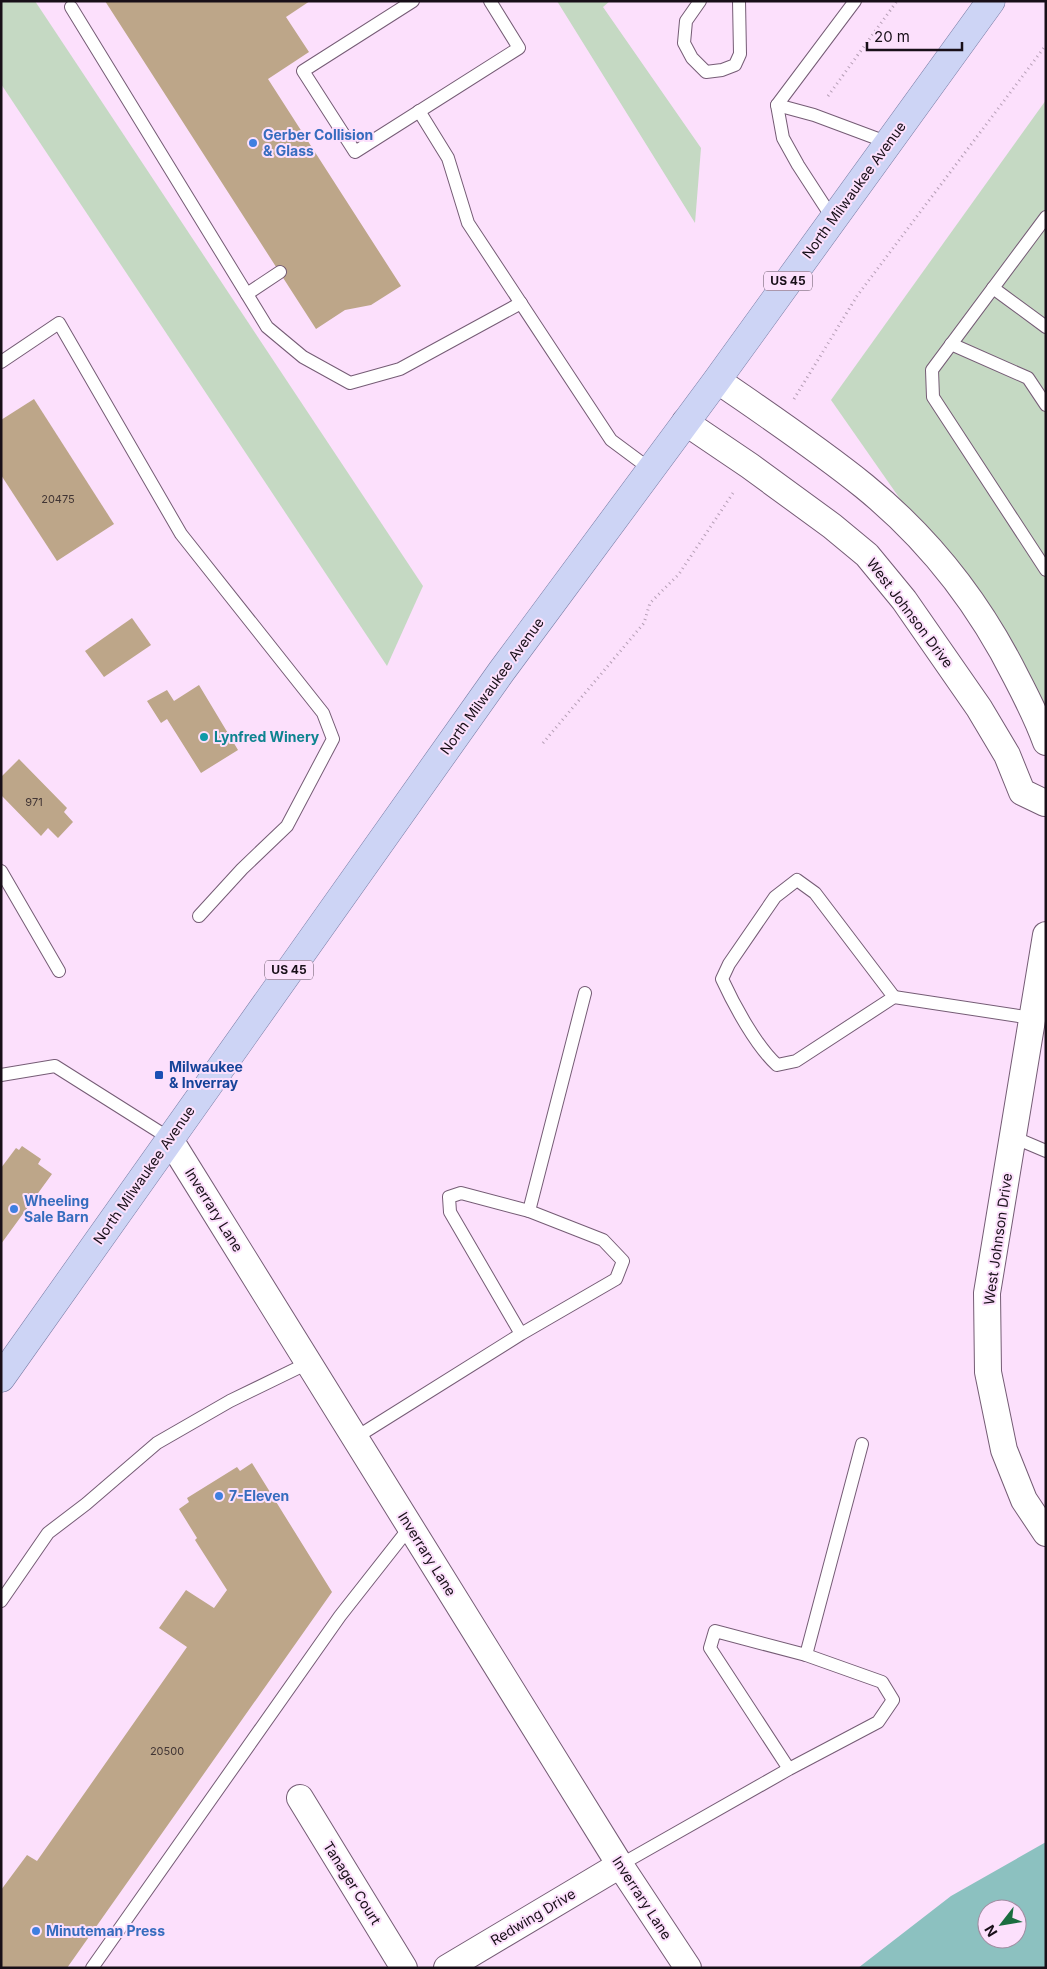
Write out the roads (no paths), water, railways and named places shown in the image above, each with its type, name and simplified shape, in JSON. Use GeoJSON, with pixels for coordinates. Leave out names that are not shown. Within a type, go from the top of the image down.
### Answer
{"type":"FeatureCollection","features":[{"type":"Feature","properties":{"kind":"main road","name":"North Milwaukee Avenue"},"geometry":{"type":"LineString","coordinates":[[1,1378],[169,1138],[495,680],[717,380],[990,1]]}},
{"type":"Feature","properties":{"kind":"street"},"geometry":{"type":"LineString","coordinates":[[717,380],[864,486],[894,513],[943,564],[965,591],[996,639],[1031,707],[1046,742]]}},
{"type":"Feature","properties":{"kind":"street","name":"West Johnson Drive"},"geometry":{"type":"LineString","coordinates":[[685,422],[825,520],[868,555],[904,600],[983,715],[1007,755],[1022,792],[1046,804]]}},
{"type":"Feature","properties":{"kind":"street","name":"West Johnson Drive"},"geometry":{"type":"LineString","coordinates":[[1046,936],[987,1293],[988,1372],[1004,1450],[1024,1500],[1046,1534]]}},
{"type":"Feature","properties":{"kind":"street","name":"Inverrary Lane"},"geometry":{"type":"LineString","coordinates":[[169,1138],[620,1866],[688,1968]]}},
{"type":"Feature","properties":{"kind":"street","name":"Tanager Court"},"geometry":{"type":"LineString","coordinates":[[300,1798],[404,1968]]}},
{"type":"Feature","properties":{"kind":"street","name":"Redwing Drive"},"geometry":{"type":"LineString","coordinates":[[447,1968],[620,1866]]}},
{"type":"Feature","properties":{"kind":"lane"},"geometry":{"type":"LineString","coordinates":[[413,1],[303,71],[355,152],[519,48],[490,1]]}},
{"type":"Feature","properties":{"kind":"lane"},"geometry":{"type":"LineString","coordinates":[[700,1],[686,21],[684,43],[692,58],[706,72],[722,70],[735,65],[740,54],[737,3],[739,1]]}},
{"type":"Feature","properties":{"kind":"lane"},"geometry":{"type":"LineString","coordinates":[[833,219],[798,165],[784,138],[777,105],[854,1]]}},
{"type":"Feature","properties":{"kind":"lane"},"geometry":{"type":"LineString","coordinates":[[71,7],[267,327],[303,357],[350,383],[400,369],[521,303]]}},
{"type":"Feature","properties":{"kind":"lane"},"geometry":{"type":"LineString","coordinates":[[777,105],[814,115],[889,143]]}},
{"type":"Feature","properties":{"kind":"lane"},"geometry":{"type":"LineString","coordinates":[[419,111],[448,158],[468,223],[611,440],[650,469]]}},
{"type":"Feature","properties":{"kind":"lane"},"geometry":{"type":"LineString","coordinates":[[1046,217],[932,370],[933,397],[1046,570]]}},
{"type":"Feature","properties":{"kind":"lane"},"geometry":{"type":"LineString","coordinates":[[247,294],[280,272]]}},
{"type":"Feature","properties":{"kind":"lane"},"geometry":{"type":"LineString","coordinates":[[993,288],[1046,327]]}},
{"type":"Feature","properties":{"kind":"lane"},"geometry":{"type":"LineString","coordinates":[[1,362],[59,323],[181,534],[323,713],[333,738],[287,826],[242,869],[199,916]]}},
{"type":"Feature","properties":{"kind":"lane"},"geometry":{"type":"LineString","coordinates":[[950,344],[1028,378],[1046,405]]}},
{"type":"Feature","properties":{"kind":"lane"},"geometry":{"type":"LineString","coordinates":[[1,872],[59,971]]}},
{"type":"Feature","properties":{"kind":"lane"},"geometry":{"type":"LineString","coordinates":[[894,997],[815,893],[797,880],[775,897],[729,964],[722,979],[730,997],[768,1057],[777,1065],[796,1061],[894,997],[1032,1018]]}},
{"type":"Feature","properties":{"kind":"lane"},"geometry":{"type":"LineString","coordinates":[[529,1211],[585,993]]}},
{"type":"Feature","properties":{"kind":"lane"},"geometry":{"type":"LineString","coordinates":[[1,1076],[55,1066],[169,1138]]}},
{"type":"Feature","properties":{"kind":"lane"},"geometry":{"type":"LineString","coordinates":[[1013,1138],[1046,1151]]}},
{"type":"Feature","properties":{"kind":"lane"},"geometry":{"type":"LineString","coordinates":[[355,1438],[521,1334],[616,1279],[623,1261],[604,1240],[529,1211],[461,1193],[449,1197],[450,1212],[521,1334]]}},
{"type":"Feature","properties":{"kind":"lane"},"geometry":{"type":"LineString","coordinates":[[1,1601],[48,1533],[86,1504],[157,1442],[308,1362]]}},
{"type":"Feature","properties":{"kind":"lane"},"geometry":{"type":"LineString","coordinates":[[806,1655],[862,1444]]}},
{"type":"Feature","properties":{"kind":"lane"},"geometry":{"type":"LineString","coordinates":[[92,1968],[340,1616],[410,1527]]}},
{"type":"Feature","properties":{"kind":"lane"},"geometry":{"type":"LineString","coordinates":[[620,1866],[789,1769],[878,1722],[892,1700],[882,1682],[806,1655],[715,1631],[710,1648],[789,1769]]}},
{"type":"Feature","properties":{"kind":"place","name":"Gerber Collision & Glass"},"geometry":{"type":"Point","coordinates":[253,143]}},
{"type":"Feature","properties":{"kind":"place","name":"Lynfred Winery"},"geometry":{"type":"Point","coordinates":[204,737]}},
{"type":"Feature","properties":{"kind":"place","name":"Milwaukee & Inverray"},"geometry":{"type":"Point","coordinates":[159,1075]}},
{"type":"Feature","properties":{"kind":"place","name":"Wheeling Sale Barn"},"geometry":{"type":"Point","coordinates":[14,1209]}},
{"type":"Feature","properties":{"kind":"place","name":"7-Eleven"},"geometry":{"type":"Point","coordinates":[219,1496]}},
{"type":"Feature","properties":{"kind":"place","name":"Minuteman Press"},"geometry":{"type":"Point","coordinates":[36,1931]}}]}
